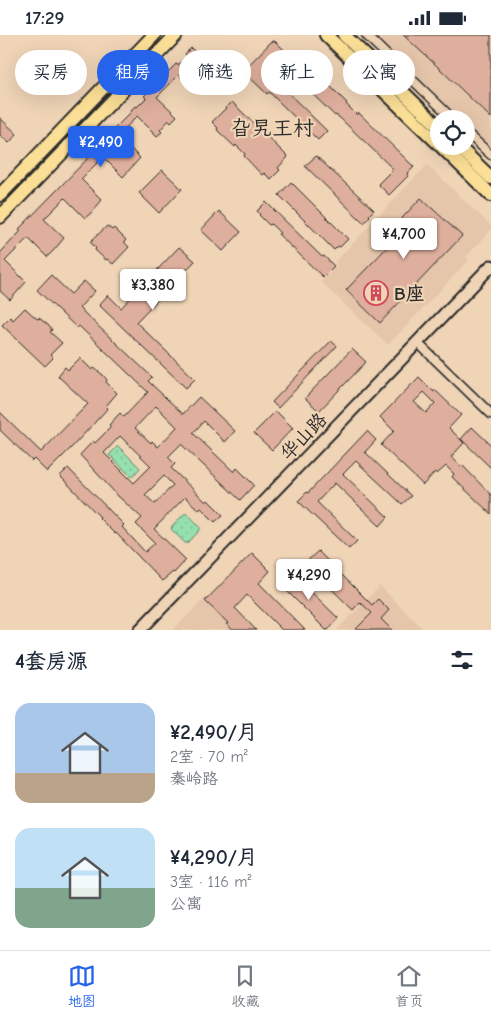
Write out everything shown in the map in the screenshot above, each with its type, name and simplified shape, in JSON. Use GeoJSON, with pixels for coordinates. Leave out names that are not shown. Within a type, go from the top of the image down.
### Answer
{"type":"FeatureCollection","features":[{"type":"Feature","properties":{"kind":"main road"},"geometry":{"type":"LineString","coordinates":[[0,195],[154,35]]}},
{"type":"Feature","properties":{"kind":"main road"},"geometry":{"type":"LineString","coordinates":[[0,217],[176,35]]}},
{"type":"Feature","properties":{"kind":"main road"},"geometry":{"type":"LineString","coordinates":[[326,35],[430,135]]}},
{"type":"Feature","properties":{"kind":"main road"},"geometry":{"type":"LineString","coordinates":[[344,35],[430,118]]}},
{"type":"Feature","properties":{"kind":"main road"},"geometry":{"type":"LineString","coordinates":[[450,155],[491,195]]}},
{"type":"Feature","properties":{"kind":"main road"},"geometry":{"type":"LineString","coordinates":[[467,155],[491,178]]}},
{"type":"Feature","properties":{"kind":"street"},"geometry":{"type":"LineString","coordinates":[[366,35],[444,110]]}},
{"type":"Feature","properties":{"kind":"street"},"geometry":{"type":"LineString","coordinates":[[475,140],[491,155]]}},
{"type":"Feature","properties":{"kind":"street","name":"华山路"},"geometry":{"type":"LineString","coordinates":[[140,630],[491,266]]}},
{"type":"Feature","properties":{"kind":"street","name":"华山路"},"geometry":{"type":"LineString","coordinates":[[150,630],[491,277]]}},
{"type":"Feature","properties":{"kind":"street"},"geometry":{"type":"LineString","coordinates":[[423,348],[491,414]]}},
{"type":"Feature","properties":{"kind":"shaded area"},"geometry":{"type":"Polygon","coordinates":[[[374,35],[491,35],[491,148],[475,133],[475,110],[451,110],[415,75],[415,50],[389,50],[374,35]]]}},
{"type":"Feature","properties":{"kind":"shaded area"},"geometry":{"type":"Polygon","coordinates":[[[427,165],[491,226],[491,230],[466,257],[469,260],[388,345],[321,282],[337,265],[335,262],[427,165]]]}},
{"type":"Feature","properties":{"kind":"shaded area"},"geometry":{"type":"Polygon","coordinates":[[[380,586],[424,630],[337,630],[380,586]]]}},
{"type":"Feature","properties":{"kind":"shaded area"},"geometry":{"type":"Polygon","coordinates":[[[206,597],[240,630],[173,630],[206,597]]]}},
{"type":"Feature","properties":{"kind":"green space"},"geometry":{"type":"Polygon","coordinates":[[[118,446],[140,468],[132,477],[109,455],[118,446]]]}},
{"type":"Feature","properties":{"kind":"green space"},"geometry":{"type":"Polygon","coordinates":[[[184,514],[188,514],[200,527],[200,530],[188,543],[185,543],[171,529],[184,514]]]}},
{"type":"Feature","properties":{"kind":"building"},"geometry":{"type":"Polygon","coordinates":[[[403,35],[491,35],[491,118],[438,67],[403,35]]]}},
{"type":"Feature","properties":{"kind":"building"},"geometry":{"type":"Polygon","coordinates":[[[271,42],[276,42],[284,50],[263,50],[271,42]]]}},
{"type":"Feature","properties":{"kind":"building"},"geometry":{"type":"Polygon","coordinates":[[[261,52],[261,88],[251,79],[251,63],[261,52]]]}},
{"type":"Feature","properties":{"kind":"building"},"geometry":{"type":"Polygon","coordinates":[[[176,64],[178,65],[179,75],[169,85],[169,71],[176,64]]]}},
{"type":"Feature","properties":{"kind":"building"},"geometry":{"type":"Polygon","coordinates":[[[333,89],[357,115],[359,113],[414,167],[407,174],[408,176],[389,195],[378,184],[393,169],[340,118],[335,116],[313,95],[333,95],[333,89]]]}},
{"type":"Feature","properties":{"kind":"building"},"geometry":{"type":"Polygon","coordinates":[[[159,95],[157,97],[177,116],[171,122],[169,120],[160,130],[162,132],[157,136],[137,116],[118,136],[140,158],[123,177],[103,157],[81,179],[102,200],[92,212],[85,218],[65,198],[44,219],[64,238],[54,250],[47,257],[28,238],[5,261],[26,282],[10,300],[0,291],[0,253],[21,231],[19,229],[96,150],[94,149],[135,106],[137,107],[146,98],[144,96],[159,95]]]}},
{"type":"Feature","properties":{"kind":"building"},"geometry":{"type":"Polygon","coordinates":[[[272,95],[290,95],[327,131],[318,140],[272,95]]]}},
{"type":"Feature","properties":{"kind":"building"},"geometry":{"type":"Polygon","coordinates":[[[232,102],[288,157],[278,168],[280,170],[271,179],[264,173],[262,175],[244,156],[245,154],[217,130],[218,128],[212,122],[232,102]]]}},
{"type":"Feature","properties":{"kind":"building"},"geometry":{"type":"Polygon","coordinates":[[[0,118],[17,134],[9,143],[0,135],[0,118]]]}},
{"type":"Feature","properties":{"kind":"building"},"geometry":{"type":"Polygon","coordinates":[[[316,156],[374,210],[364,223],[305,166],[316,156]]]}},
{"type":"Feature","properties":{"kind":"building"},"geometry":{"type":"Polygon","coordinates":[[[162,170],[182,189],[159,213],[139,193],[162,170]]]}},
{"type":"Feature","properties":{"kind":"building"},"geometry":{"type":"Polygon","coordinates":[[[291,182],[348,239],[340,247],[338,246],[334,250],[279,195],[291,182]]]}},
{"type":"Feature","properties":{"kind":"building"},"geometry":{"type":"Polygon","coordinates":[[[421,198],[462,236],[380,323],[346,290],[395,239],[388,233],[421,198]]]}},
{"type":"Feature","properties":{"kind":"building"},"geometry":{"type":"Polygon","coordinates":[[[266,202],[322,257],[324,256],[334,266],[323,277],[278,234],[280,233],[271,224],[269,225],[259,215],[257,211],[266,202]]]}},
{"type":"Feature","properties":{"kind":"building"},"geometry":{"type":"Polygon","coordinates":[[[219,211],[241,232],[223,251],[201,230],[219,211]]]}},
{"type":"Feature","properties":{"kind":"building"},"geometry":{"type":"Polygon","coordinates":[[[107,226],[112,230],[114,228],[126,240],[124,242],[129,247],[113,264],[95,250],[96,248],[90,242],[107,226]]]}},
{"type":"Feature","properties":{"kind":"building"},"geometry":{"type":"Polygon","coordinates":[[[179,247],[195,261],[136,322],[195,379],[186,388],[99,305],[108,295],[121,308],[179,247]]]}},
{"type":"Feature","properties":{"kind":"building"},"geometry":{"type":"Polygon","coordinates":[[[51,275],[71,294],[84,281],[95,291],[79,308],[152,377],[148,381],[183,414],[199,397],[235,431],[225,442],[204,421],[193,433],[234,472],[237,468],[254,485],[240,500],[181,444],[168,457],[175,464],[171,468],[206,502],[208,500],[223,515],[215,522],[201,508],[199,510],[185,497],[154,529],[186,560],[174,573],[162,581],[60,476],[68,468],[124,525],[122,527],[145,552],[155,543],[136,524],[142,518],[118,496],[80,455],[93,441],[95,443],[111,427],[109,425],[120,413],[124,417],[148,392],[79,326],[77,328],[37,290],[51,275]],[[156,406],[135,428],[158,447],[177,427],[156,406]],[[120,436],[104,453],[134,483],[151,466],[120,436]],[[164,476],[145,495],[155,504],[173,485],[164,476]]]}},
{"type":"Feature","properties":{"kind":"building"},"geometry":{"type":"Polygon","coordinates":[[[25,308],[37,319],[39,318],[48,325],[52,330],[50,332],[62,343],[50,355],[53,358],[45,366],[2,325],[10,317],[13,320],[25,308]]]}},
{"type":"Feature","properties":{"kind":"building"},"geometry":{"type":"Polygon","coordinates":[[[331,341],[337,346],[278,408],[272,402],[331,341]]]}},
{"type":"Feature","properties":{"kind":"building"},"geometry":{"type":"Polygon","coordinates":[[[352,349],[366,362],[319,411],[305,398],[352,349]]]}},
{"type":"Feature","properties":{"kind":"building"},"geometry":{"type":"Polygon","coordinates":[[[80,358],[92,370],[94,368],[103,375],[107,380],[106,382],[117,393],[106,406],[108,408],[47,472],[34,459],[32,461],[0,430],[0,412],[41,452],[88,404],[58,376],[65,367],[68,370],[80,358]]]}},
{"type":"Feature","properties":{"kind":"building"},"geometry":{"type":"Polygon","coordinates":[[[419,377],[434,392],[435,390],[461,415],[449,428],[464,443],[451,457],[462,465],[491,495],[491,514],[452,477],[454,474],[446,466],[437,474],[435,472],[423,485],[381,445],[394,431],[380,417],[419,377]],[[424,392],[414,402],[426,413],[435,403],[424,392]]]}},
{"type":"Feature","properties":{"kind":"building"},"geometry":{"type":"Polygon","coordinates":[[[276,411],[293,428],[272,450],[254,433],[276,411]]]}},
{"type":"Feature","properties":{"kind":"building"},"geometry":{"type":"Polygon","coordinates":[[[472,427],[491,445],[491,468],[461,439],[472,427]]]}},
{"type":"Feature","properties":{"kind":"building"},"geometry":{"type":"Polygon","coordinates":[[[367,431],[376,440],[365,452],[411,496],[402,504],[356,461],[343,474],[388,517],[380,526],[335,483],[317,502],[357,541],[349,549],[298,501],[308,493],[367,431]]]}},
{"type":"Feature","properties":{"kind":"building"},"geometry":{"type":"Polygon","coordinates":[[[318,551],[372,605],[378,599],[389,610],[381,619],[392,630],[355,630],[372,613],[360,602],[353,610],[305,563],[318,551]]]}},
{"type":"Feature","properties":{"kind":"building"},"geometry":{"type":"Polygon","coordinates":[[[252,553],[270,571],[259,583],[305,630],[282,630],[247,595],[235,608],[256,630],[233,630],[205,601],[252,553]]]}},
{"type":"Feature","properties":{"kind":"building"},"geometry":{"type":"Polygon","coordinates":[[[291,572],[338,618],[328,630],[279,583],[291,572]]]}},
{"type":"Feature","properties":{"kind":"place","name":"B座"},"geometry":{"type":"Point","coordinates":[376,293]}},
{"type":"Feature","properties":{"kind":"district","name":"旮旯王村"},"geometry":{"type":"Point","coordinates":[272,128]}}]}
